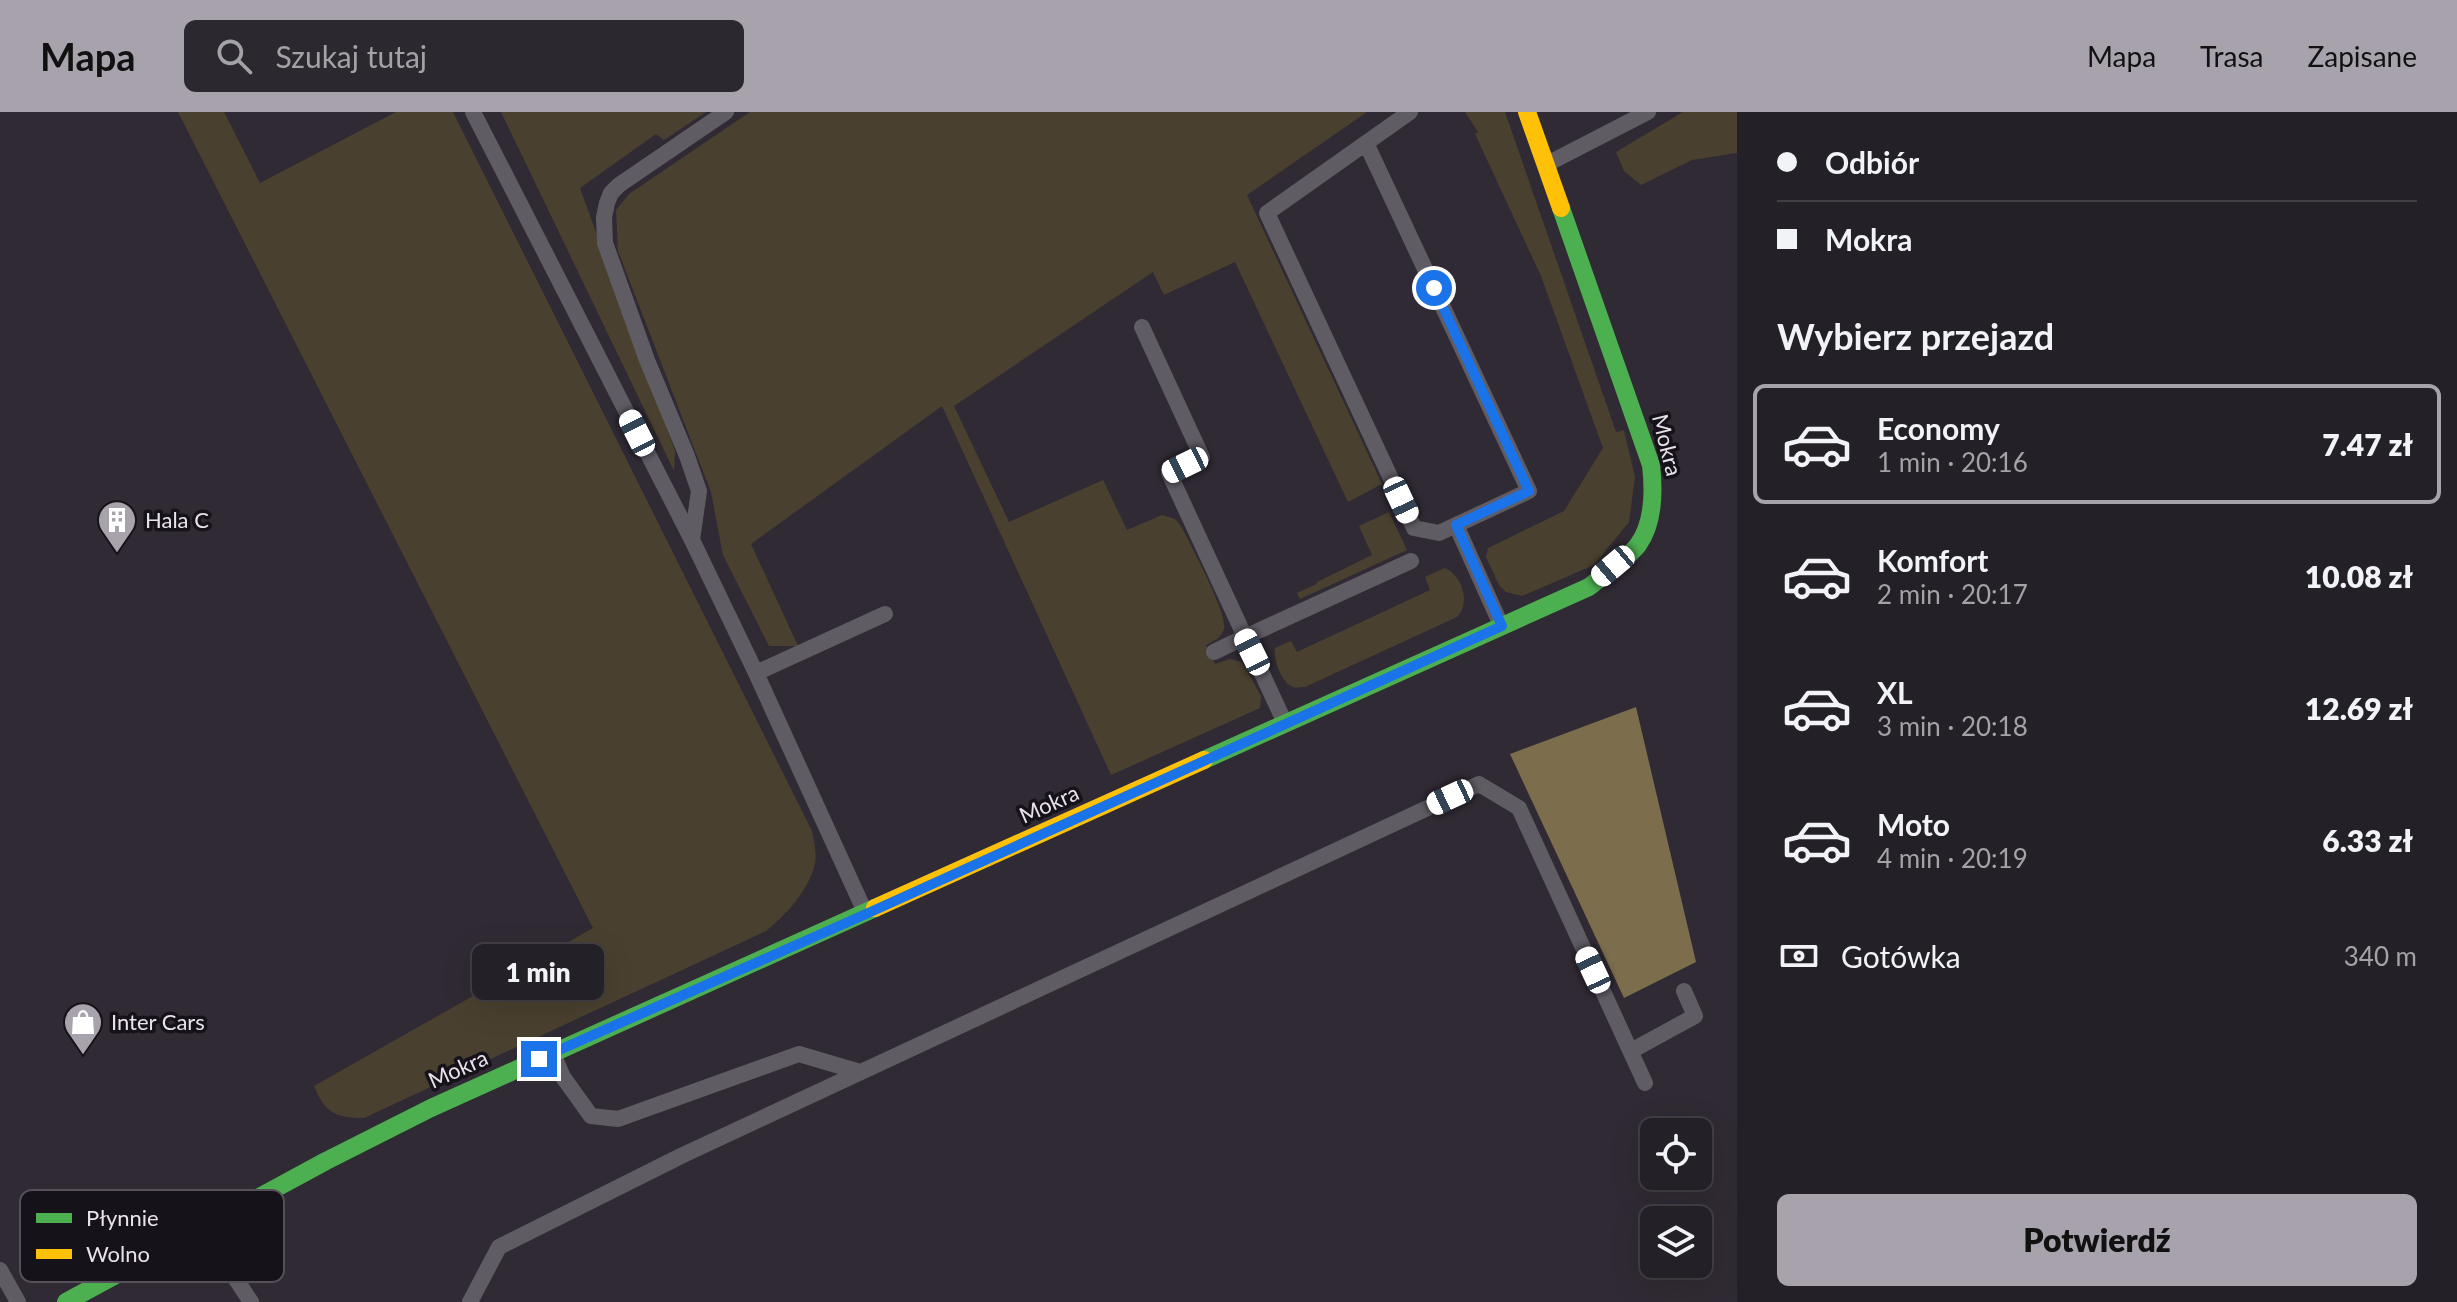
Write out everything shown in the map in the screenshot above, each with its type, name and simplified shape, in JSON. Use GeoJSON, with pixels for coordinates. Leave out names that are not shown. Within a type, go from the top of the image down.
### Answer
{"type":"FeatureCollection","features":[{"type":"Feature","properties":{"kind":"street","name":"Mokra"},"geometry":{"type":"LineString","coordinates":[[272,1190],[431,1108],[1589,587],[1638,545],[1654,495],[1651,465],[1527,112]]}},
{"type":"Feature","properties":{"kind":"street","name":"Mokra"},"geometry":{"type":"LineString","coordinates":[[66,1302],[103,1282]]}},
{"type":"Feature","properties":{"kind":"lane"},"geometry":{"type":"LineString","coordinates":[[473,112],[692,540],[866,914]]}},
{"type":"Feature","properties":{"kind":"lane"},"geometry":{"type":"LineString","coordinates":[[692,540],[699,491],[605,243],[604,217],[611,193],[619,185],[726,112]]}},
{"type":"Feature","properties":{"kind":"lane"},"geometry":{"type":"LineString","coordinates":[[1366,143],[1529,491],[1439,533],[1414,528],[1267,213],[1366,143],[1410,112]]}},
{"type":"Feature","properties":{"kind":"lane"},"geometry":{"type":"LineString","coordinates":[[1545,164],[1648,112]]}},
{"type":"Feature","properties":{"kind":"lane"},"geometry":{"type":"LineString","coordinates":[[1142,327],[1202,457],[1169,473],[1285,724]]}},
{"type":"Feature","properties":{"kind":"lane"},"geometry":{"type":"LineString","coordinates":[[1456,525],[1502,626]]}},
{"type":"Feature","properties":{"kind":"lane"},"geometry":{"type":"LineString","coordinates":[[1214,652],[1411,561]]}},
{"type":"Feature","properties":{"kind":"lane"},"geometry":{"type":"LineString","coordinates":[[756,673],[885,614]]}},
{"type":"Feature","properties":{"kind":"lane"},"geometry":{"type":"LineString","coordinates":[[470,1302],[499,1247],[683,1155],[1479,784],[1519,808],[1645,1083]]}},
{"type":"Feature","properties":{"kind":"lane"},"geometry":{"type":"LineString","coordinates":[[1631,1051],[1695,1016],[1684,991]]}},
{"type":"Feature","properties":{"kind":"lane"},"geometry":{"type":"LineString","coordinates":[[553,1053],[563,1077],[591,1116],[618,1119],[799,1054],[860,1072]]}},
{"type":"Feature","properties":{"kind":"lane"},"geometry":{"type":"LineString","coordinates":[[0,1270],[18,1302]]}},
{"type":"Feature","properties":{"kind":"lane"},"geometry":{"type":"LineString","coordinates":[[238,1282],[251,1302]]}},
{"type":"Feature","properties":{"kind":"shaded area"},"geometry":{"type":"Polygon","coordinates":[[[178,112],[224,112],[260,183],[396,112],[453,112],[814,839],[815,864],[812,874],[802,893],[766,931],[364,1118],[346,1117],[333,1112],[327,1108],[314,1086],[593,928],[178,112]]]}},
{"type":"Feature","properties":{"kind":"shaded area"},"geometry":{"type":"Polygon","coordinates":[[[501,112],[706,112],[664,140],[656,134],[580,188],[675,451],[674,471],[501,112]]]}},
{"type":"Feature","properties":{"kind":"shaded area"},"geometry":{"type":"Polygon","coordinates":[[[750,112],[1367,112],[1247,195],[1382,484],[1348,502],[1235,262],[1164,295],[1153,272],[954,406],[1009,522],[1103,480],[1127,530],[1162,515],[1175,519],[1207,579],[1224,621],[1221,635],[1206,645],[1215,664],[1230,659],[1242,662],[1261,696],[1260,708],[1111,775],[942,406],[751,544],[798,646],[769,646],[723,555],[711,492],[618,251],[616,210],[629,194],[750,112]]]}},
{"type":"Feature","properties":{"kind":"shaded area"},"geometry":{"type":"Polygon","coordinates":[[[1465,112],[1505,112],[1616,432],[1624,430],[1635,477],[1629,522],[1594,565],[1522,596],[1506,592],[1499,585],[1486,557],[1488,548],[1564,511],[1603,448],[1541,276],[1475,134],[1478,132],[1465,112]]]}},
{"type":"Feature","properties":{"kind":"shaded area"},"geometry":{"type":"Polygon","coordinates":[[[1683,112],[1737,112],[1737,153],[1692,160],[1641,185],[1624,171],[1616,152],[1683,112]]]}},
{"type":"Feature","properties":{"kind":"shaded area"},"geometry":{"type":"Polygon","coordinates":[[[1389,512],[1407,550],[1300,599],[1297,593],[1372,555],[1359,526],[1389,512]]]}},
{"type":"Feature","properties":{"kind":"shaded area"},"geometry":{"type":"Polygon","coordinates":[[[1445,568],[1456,577],[1463,590],[1463,604],[1457,617],[1305,687],[1293,687],[1284,679],[1275,648],[1291,641],[1297,652],[1430,590],[1425,577],[1445,568]]]}},
{"type":"Feature","properties":{"kind":"shaded area"},"geometry":{"type":"Polygon","coordinates":[[[1636,707],[1696,962],[1624,998],[1510,754],[1636,707]]]}},
{"type":"Feature","properties":{"kind":"traffic: fast"},"geometry":{"type":"LineString","coordinates":[[1204,760],[1589,587],[1638,545],[1652,506],[1651,465],[1561,208]]}},
{"type":"Feature","properties":{"kind":"traffic: fast"},"geometry":{"type":"LineString","coordinates":[[273,1190],[431,1108],[875,908]]}},
{"type":"Feature","properties":{"kind":"traffic: fast"},"geometry":{"type":"LineString","coordinates":[[66,1302],[103,1282]]}},
{"type":"Feature","properties":{"kind":"traffic: slow"},"geometry":{"type":"LineString","coordinates":[[1527,112],[1561,208]]}},
{"type":"Feature","properties":{"kind":"traffic: slow"},"geometry":{"type":"LineString","coordinates":[[875,908],[1204,760]]}},
{"type":"Feature","properties":{"kind":"place","name":"Hala C"},"geometry":{"type":"Point","coordinates":[117,554]}},
{"type":"Feature","properties":{"kind":"place","name":"Inter Cars"},"geometry":{"type":"Point","coordinates":[83,1056]}},
{"type":"Feature","properties":{"kind":"route"},"geometry":{"type":"LineString","coordinates":[[539,1059],[1502,626],[1456,525],[1529,491],[1434,288]]}}]}
